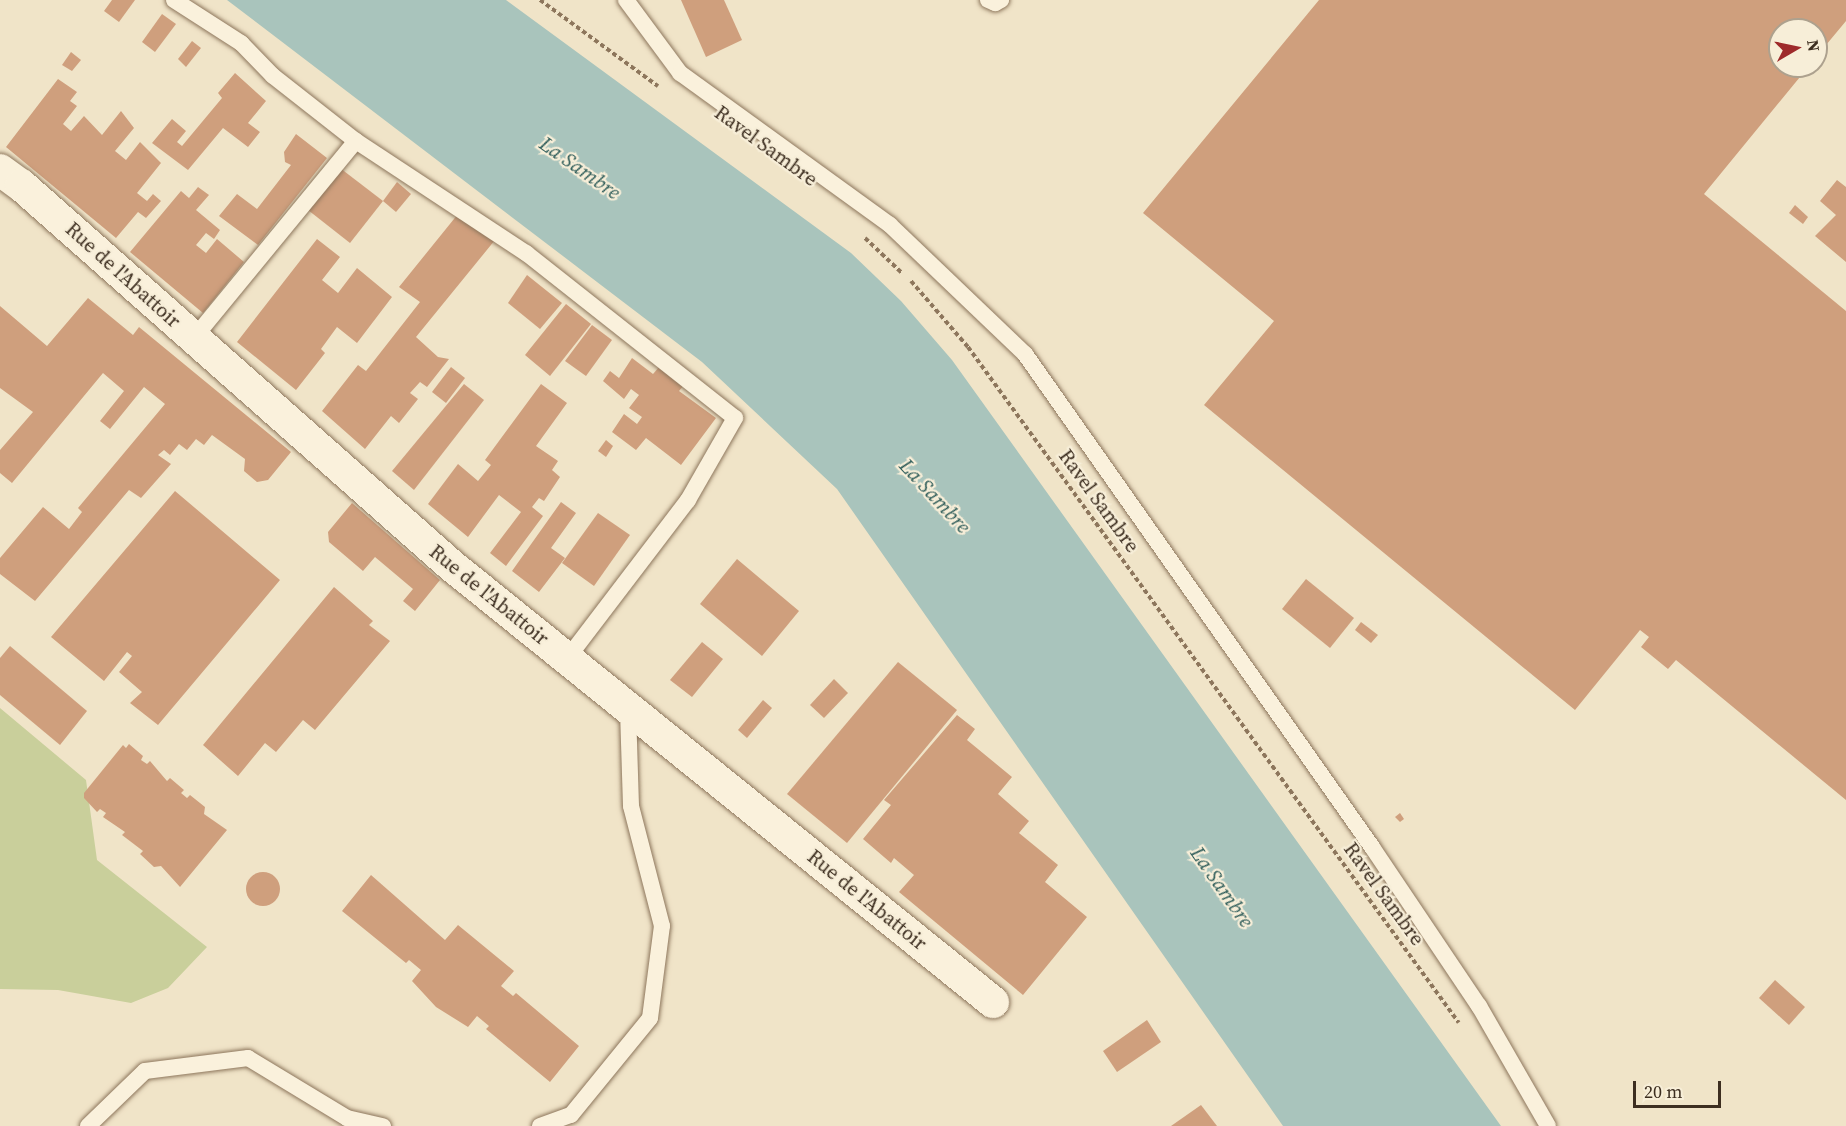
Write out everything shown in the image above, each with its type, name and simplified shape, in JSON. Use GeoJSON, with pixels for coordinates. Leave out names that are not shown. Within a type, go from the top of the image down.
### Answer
{"type":"FeatureCollection","features":[{"type":"Feature","properties":{"kind":"street","name":"Rue de l'Abattoir"},"geometry":{"type":"LineString","coordinates":[[0,170],[452,567],[993,1002]]}},
{"type":"Feature","properties":{"kind":"lane"},"geometry":{"type":"LineString","coordinates":[[174,0],[241,43],[273,76],[356,141],[526,253],[735,418],[688,500],[567,659]]}},
{"type":"Feature","properties":{"kind":"lane"},"geometry":{"type":"LineString","coordinates":[[626,0],[680,73],[890,225],[1025,354],[1372,847],[1479,1006],[1548,1126]]}},
{"type":"Feature","properties":{"kind":"lane"},"geometry":{"type":"LineString","coordinates":[[988,0],[995,3],[1001,0]]}},
{"type":"Feature","properties":{"kind":"lane"},"geometry":{"type":"LineString","coordinates":[[194,338],[356,141]]}},
{"type":"Feature","properties":{"kind":"lane"},"geometry":{"type":"LineString","coordinates":[[540,1126],[571,1115],[650,1018],[662,926],[631,806],[628,708]]}},
{"type":"Feature","properties":{"kind":"lane"},"geometry":{"type":"LineString","coordinates":[[88,1126],[146,1071],[248,1058],[347,1118],[383,1126]]}},
{"type":"Feature","properties":{"kind":"path"},"geometry":{"type":"LineString","coordinates":[[540,0],[663,89]]}},
{"type":"Feature","properties":{"kind":"path","name":"Ravel Sambre"},"geometry":{"type":"LineString","coordinates":[[860,234],[912,281],[968,347],[1465,1031]]}},
{"type":"Feature","properties":{"kind":"green space"},"geometry":{"type":"Polygon","coordinates":[[[0,708],[86,780],[97,860],[207,947],[168,988],[131,1003],[58,990],[0,989],[0,708]]]}},
{"type":"Feature","properties":{"kind":"water","name":"La Sambre"},"geometry":{"type":"Polygon","coordinates":[[[227,0],[506,0],[851,253],[901,301],[952,360],[1501,1126],[1283,1126],[837,489],[702,362],[227,0]]]}},
{"type":"Feature","properties":{"kind":"building"},"geometry":{"type":"Polygon","coordinates":[[[112,0],[135,0],[119,22],[104,11],[112,0]]]}},
{"type":"Feature","properties":{"kind":"building"},"geometry":{"type":"Polygon","coordinates":[[[681,0],[724,0],[742,40],[706,57],[681,0]]]}},
{"type":"Feature","properties":{"kind":"building"},"geometry":{"type":"Polygon","coordinates":[[[1319,0],[1846,0],[1846,21],[1828,43],[1828,18],[1768,18],[1768,78],[1799,78],[1704,194],[1846,311],[1846,800],[1676,660],[1668,669],[1641,647],[1649,637],[1640,630],[1575,710],[1204,405],[1274,321],[1143,213],[1319,0]]]}},
{"type":"Feature","properties":{"kind":"building"},"geometry":{"type":"Polygon","coordinates":[[[162,14],[176,24],[155,52],[142,42],[162,14]]]}},
{"type":"Feature","properties":{"kind":"building"},"geometry":{"type":"Polygon","coordinates":[[[192,41],[201,48],[186,67],[178,59],[192,41]]]}},
{"type":"Feature","properties":{"kind":"building"},"geometry":{"type":"Polygon","coordinates":[[[71,52],[81,60],[72,71],[62,65],[71,52]]]}},
{"type":"Feature","properties":{"kind":"building"},"geometry":{"type":"Polygon","coordinates":[[[235,73],[266,101],[248,123],[260,132],[248,147],[223,128],[188,170],[152,143],[172,119],[186,131],[177,142],[182,146],[222,98],[218,93],[235,73]]]}},
{"type":"Feature","properties":{"kind":"building"},"geometry":{"type":"Polygon","coordinates":[[[58,79],[77,92],[70,101],[77,106],[63,124],[71,131],[84,116],[102,135],[121,111],[134,128],[115,151],[126,160],[140,142],[161,163],[137,193],[147,201],[153,194],[161,201],[146,218],[138,212],[116,238],[6,147],[58,79]]]}},
{"type":"Feature","properties":{"kind":"building"},"geometry":{"type":"Polygon","coordinates":[[[296,134],[327,158],[258,245],[219,216],[237,194],[257,209],[291,165],[285,162],[284,152],[296,134]]]}},
{"type":"Feature","properties":{"kind":"building"},"geometry":{"type":"Polygon","coordinates":[[[340,168],[383,201],[350,243],[308,210],[340,168]]]}},
{"type":"Feature","properties":{"kind":"building"},"geometry":{"type":"Polygon","coordinates":[[[1837,180],[1846,187],[1846,262],[1815,236],[1836,215],[1820,201],[1837,180]]]}},
{"type":"Feature","properties":{"kind":"building"},"geometry":{"type":"Polygon","coordinates":[[[397,182],[411,194],[396,212],[383,201],[397,182]]]}},
{"type":"Feature","properties":{"kind":"building"},"geometry":{"type":"Polygon","coordinates":[[[198,187],[209,195],[196,210],[220,230],[214,239],[206,233],[196,245],[206,253],[217,239],[244,262],[203,313],[130,252],[181,191],[189,198],[198,187]]]}},
{"type":"Feature","properties":{"kind":"building"},"geometry":{"type":"Polygon","coordinates":[[[1795,205],[1808,217],[1803,224],[1789,213],[1795,205]]]}},
{"type":"Feature","properties":{"kind":"building"},"geometry":{"type":"Polygon","coordinates":[[[458,214],[495,240],[416,337],[438,357],[449,359],[427,387],[420,382],[410,393],[418,399],[399,423],[391,416],[365,449],[322,411],[358,365],[366,371],[420,302],[399,287],[458,214]]]}},
{"type":"Feature","properties":{"kind":"building"},"geometry":{"type":"Polygon","coordinates":[[[317,239],[340,257],[322,280],[338,293],[357,268],[392,297],[357,343],[337,327],[321,349],[325,353],[296,390],[237,342],[317,239]]]}},
{"type":"Feature","properties":{"kind":"building"},"geometry":{"type":"Polygon","coordinates":[[[527,275],[562,303],[540,329],[508,303],[527,275]]]}},
{"type":"Feature","properties":{"kind":"building"},"geometry":{"type":"Polygon","coordinates":[[[88,298],[133,335],[139,327],[291,452],[268,480],[257,482],[244,471],[245,459],[212,435],[204,445],[196,439],[187,450],[179,444],[170,455],[164,450],[158,455],[171,464],[141,498],[129,490],[35,601],[0,574],[0,558],[43,507],[69,529],[82,512],[78,508],[165,404],[144,387],[110,429],[100,421],[124,391],[103,373],[12,483],[0,473],[0,450],[33,412],[0,388],[0,306],[47,346],[88,298]]]}},
{"type":"Feature","properties":{"kind":"building"},"geometry":{"type":"Polygon","coordinates":[[[566,304],[591,324],[550,376],[525,355],[566,304]]]}},
{"type":"Feature","properties":{"kind":"building"},"geometry":{"type":"Polygon","coordinates":[[[592,325],[612,340],[586,376],[565,361],[592,325]]]}},
{"type":"Feature","properties":{"kind":"building"},"geometry":{"type":"Polygon","coordinates":[[[632,358],[653,374],[660,366],[684,385],[679,391],[716,418],[681,465],[646,438],[636,450],[612,432],[624,414],[637,424],[642,417],[629,408],[639,395],[631,389],[624,399],[603,381],[610,371],[619,378],[632,358]]]}},
{"type":"Feature","properties":{"kind":"building"},"geometry":{"type":"Polygon","coordinates":[[[451,367],[465,378],[446,403],[432,392],[451,367]]]}},
{"type":"Feature","properties":{"kind":"building"},"geometry":{"type":"Polygon","coordinates":[[[464,384],[484,400],[414,490],[392,471],[464,384]]]}},
{"type":"Feature","properties":{"kind":"building"},"geometry":{"type":"Polygon","coordinates":[[[541,384],[567,403],[536,446],[558,461],[552,470],[560,477],[544,501],[539,498],[532,507],[543,516],[506,566],[490,553],[521,512],[499,495],[468,537],[428,504],[458,464],[478,481],[491,465],[485,460],[541,384]]]}},
{"type":"Feature","properties":{"kind":"building"},"geometry":{"type":"Polygon","coordinates":[[[606,440],[613,446],[606,457],[598,451],[606,440]]]}},
{"type":"Feature","properties":{"kind":"building"},"geometry":{"type":"Polygon","coordinates":[[[175,491],[280,580],[158,725],[130,703],[142,692],[119,672],[132,656],[127,652],[104,681],[51,637],[175,491]]]}},
{"type":"Feature","properties":{"kind":"building"},"geometry":{"type":"Polygon","coordinates":[[[561,502],[576,513],[551,548],[565,558],[539,592],[512,571],[561,502]]]}},
{"type":"Feature","properties":{"kind":"building"},"geometry":{"type":"Polygon","coordinates":[[[352,503],[440,580],[415,611],[403,601],[413,589],[375,557],[363,571],[329,542],[328,532],[352,503]]]}},
{"type":"Feature","properties":{"kind":"building"},"geometry":{"type":"Polygon","coordinates":[[[598,513],[630,535],[594,586],[562,563],[598,513]]]}},
{"type":"Feature","properties":{"kind":"building"},"geometry":{"type":"Polygon","coordinates":[[[737,559],[799,611],[762,656],[700,604],[737,559]]]}},
{"type":"Feature","properties":{"kind":"building"},"geometry":{"type":"Polygon","coordinates":[[[1306,579],[1354,618],[1330,648],[1282,609],[1306,579]]]}},
{"type":"Feature","properties":{"kind":"building"},"geometry":{"type":"Polygon","coordinates":[[[334,587],[373,621],[369,625],[390,641],[315,730],[303,720],[276,752],[265,743],[238,776],[203,745],[334,587]]]}},
{"type":"Feature","properties":{"kind":"building"},"geometry":{"type":"Polygon","coordinates":[[[1361,622],[1378,635],[1371,643],[1355,630],[1361,622]]]}},
{"type":"Feature","properties":{"kind":"building"},"geometry":{"type":"Polygon","coordinates":[[[702,642],[723,659],[692,697],[670,680],[702,642]]]}},
{"type":"Feature","properties":{"kind":"building"},"geometry":{"type":"Polygon","coordinates":[[[10,646],[87,711],[60,745],[0,695],[0,658],[10,646]]]}},
{"type":"Feature","properties":{"kind":"building"},"geometry":{"type":"Polygon","coordinates":[[[898,662],[957,710],[847,843],[787,794],[898,662]]]}},
{"type":"Feature","properties":{"kind":"building"},"geometry":{"type":"Polygon","coordinates":[[[834,679],[848,693],[824,718],[810,705],[834,679]]]}},
{"type":"Feature","properties":{"kind":"building"},"geometry":{"type":"Polygon","coordinates":[[[763,700],[772,708],[747,738],[738,730],[763,700]]]}},
{"type":"Feature","properties":{"kind":"building"},"geometry":{"type":"Polygon","coordinates":[[[957,715],[975,729],[967,740],[1012,777],[998,794],[1029,821],[1019,833],[1058,865],[1045,882],[1087,917],[1023,995],[899,892],[914,875],[894,858],[891,863],[863,839],[891,805],[884,800],[957,715]]]}},
{"type":"Feature","properties":{"kind":"building"},"geometry":{"type":"Polygon","coordinates":[[[129,744],[143,756],[141,760],[147,764],[150,761],[167,781],[170,778],[184,790],[181,793],[187,798],[190,795],[205,807],[204,814],[227,830],[180,887],[161,866],[154,867],[140,854],[143,851],[122,835],[125,832],[103,817],[106,813],[100,809],[97,812],[84,798],[84,793],[123,745],[126,748],[129,744]]]}},
{"type":"Feature","properties":{"kind":"building"},"geometry":{"type":"Polygon","coordinates":[[[1400,813],[1404,819],[1400,822],[1395,817],[1400,813]]]}},
{"type":"Feature","properties":{"kind":"building"},"geometry":{"type":"Polygon","coordinates":[[[263,872],[275,877],[280,889],[275,901],[263,906],[251,901],[246,889],[251,877],[263,872]]]}},
{"type":"Feature","properties":{"kind":"building"},"geometry":{"type":"Polygon","coordinates":[[[371,875],[445,940],[458,925],[514,971],[501,986],[513,996],[516,993],[579,1046],[550,1082],[486,1029],[489,1026],[477,1016],[468,1027],[436,1007],[412,981],[421,970],[409,960],[406,963],[342,911],[371,875]]]}},
{"type":"Feature","properties":{"kind":"building"},"geometry":{"type":"Polygon","coordinates":[[[1775,980],[1805,1007],[1789,1025],[1759,998],[1775,980]]]}},
{"type":"Feature","properties":{"kind":"building"},"geometry":{"type":"Polygon","coordinates":[[[1147,1020],[1161,1042],[1117,1072],[1103,1051],[1147,1020]]]}},
{"type":"Feature","properties":{"kind":"building"},"geometry":{"type":"Polygon","coordinates":[[[1201,1105],[1217,1126],[1171,1126],[1201,1105]]]}}]}
